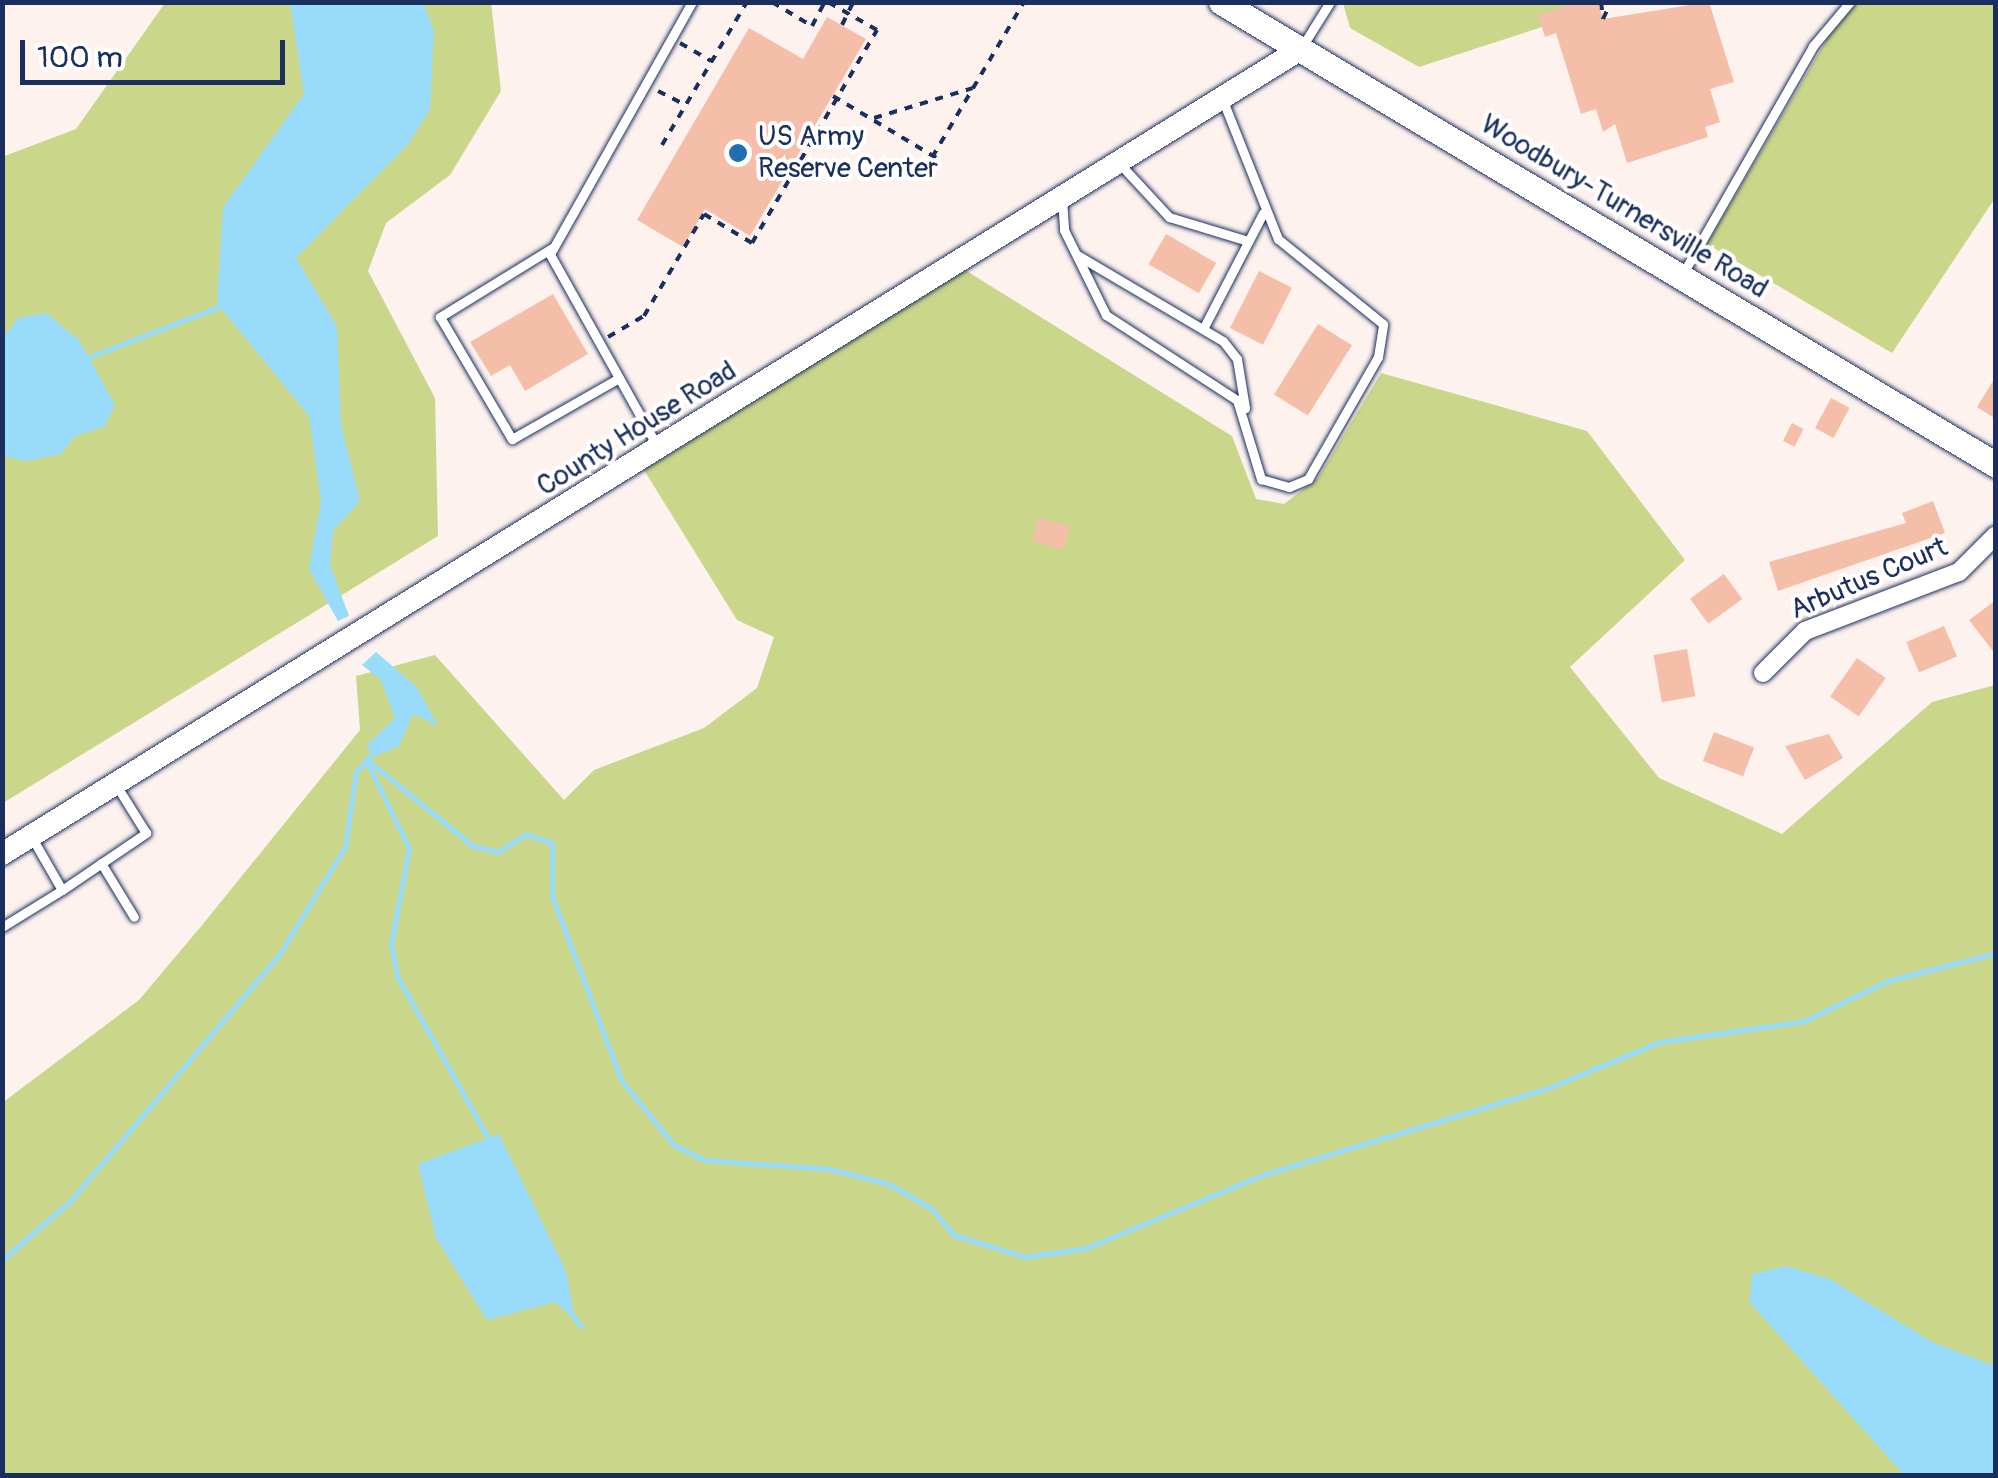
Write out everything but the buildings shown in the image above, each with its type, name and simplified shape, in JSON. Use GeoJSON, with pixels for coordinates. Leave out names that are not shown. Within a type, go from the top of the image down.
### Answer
{"type":"FeatureCollection","features":[{"type":"Feature","properties":{"kind":"main road","name":"Woodbury-Turnersville Road"},"geometry":{"type":"LineString","coordinates":[[1221,2],[1996,465]]}},
{"type":"Feature","properties":{"kind":"street","name":"County House Road"},"geometry":{"type":"LineString","coordinates":[[2,854],[660,451],[1299,50]]}},
{"type":"Feature","properties":{"kind":"street","name":"Arbutus Court"},"geometry":{"type":"LineString","coordinates":[[1764,673],[1806,632],[1959,572],[1996,535]]}},
{"type":"Feature","properties":{"kind":"lane"},"geometry":{"type":"LineString","coordinates":[[619,378],[512,440],[440,316],[552,248],[692,2]]}},
{"type":"Feature","properties":{"kind":"lane"},"geometry":{"type":"LineString","coordinates":[[1299,50],[1330,2]]}},
{"type":"Feature","properties":{"kind":"lane"},"geometry":{"type":"LineString","coordinates":[[1682,275],[1812,46],[1850,2]]}},
{"type":"Feature","properties":{"kind":"lane"},"geometry":{"type":"LineString","coordinates":[[1076,255],[1204,326],[1237,359],[1261,479],[1289,487],[1308,480],[1385,334],[1375,313],[1290,252],[1263,212],[1222,98]]}},
{"type":"Feature","properties":{"kind":"lane"},"geometry":{"type":"LineString","coordinates":[[1119,163],[1170,216],[1248,241]]}},
{"type":"Feature","properties":{"kind":"lane"},"geometry":{"type":"LineString","coordinates":[[1062,200],[1076,255],[1106,315],[1149,350],[1219,382],[1247,424]]}},
{"type":"Feature","properties":{"kind":"lane"},"geometry":{"type":"LineString","coordinates":[[1204,326],[1263,212]]}},
{"type":"Feature","properties":{"kind":"lane"},"geometry":{"type":"LineString","coordinates":[[552,248],[660,451]]}},
{"type":"Feature","properties":{"kind":"lane"},"geometry":{"type":"LineString","coordinates":[[2,927],[146,833],[116,785]]}},
{"type":"Feature","properties":{"kind":"lane"},"geometry":{"type":"LineString","coordinates":[[31,836],[62,890]]}},
{"type":"Feature","properties":{"kind":"lane"},"geometry":{"type":"LineString","coordinates":[[102,863],[134,917]]}},
{"type":"Feature","properties":{"kind":"path"},"geometry":{"type":"LineString","coordinates":[[662,146],[747,2]]}},
{"type":"Feature","properties":{"kind":"path"},"geometry":{"type":"LineString","coordinates":[[599,342],[644,316],[704,214],[752,242],[877,30],[827,2],[812,26],[772,2]]}},
{"type":"Feature","properties":{"kind":"path"},"geometry":{"type":"LineString","coordinates":[[924,171],[1024,2]]}},
{"type":"Feature","properties":{"kind":"path"},"geometry":{"type":"LineString","coordinates":[[1601,2],[1603,19],[1611,2]]}},
{"type":"Feature","properties":{"kind":"path"},"geometry":{"type":"LineString","coordinates":[[842,25],[854,3]]}},
{"type":"Feature","properties":{"kind":"path"},"geometry":{"type":"LineString","coordinates":[[672,38],[712,61]]}},
{"type":"Feature","properties":{"kind":"path"},"geometry":{"type":"LineString","coordinates":[[645,84],[686,105]]}},
{"type":"Feature","properties":{"kind":"path"},"geometry":{"type":"LineString","coordinates":[[869,118],[908,114],[974,87]]}},
{"type":"Feature","properties":{"kind":"path"},"geometry":{"type":"LineString","coordinates":[[835,97],[940,160]]}},
{"type":"Feature","properties":{"kind":"green space"},"geometry":{"type":"Polygon","coordinates":[[[491,2],[501,91],[450,175],[386,223],[368,271],[435,398],[438,536],[3,803],[2,157],[76,129],[165,3],[491,2]]]}},
{"type":"Feature","properties":{"kind":"green space"},"geometry":{"type":"Polygon","coordinates":[[[1343,3],[1579,3],[1542,27],[1419,67],[1350,28],[1343,3]]]}},
{"type":"Feature","properties":{"kind":"green space"},"geometry":{"type":"Polygon","coordinates":[[[1848,3],[1995,3],[1995,198],[1892,353],[1707,244],[1848,3]]]}},
{"type":"Feature","properties":{"kind":"green space"},"geometry":{"type":"Polygon","coordinates":[[[965,270],[1232,436],[1256,499],[1284,504],[1318,478],[1381,373],[1587,431],[1685,560],[1570,667],[1659,778],[1782,834],[1932,702],[1995,685],[1995,1475],[3,1475],[2,1103],[139,1000],[203,924],[360,730],[356,676],[435,655],[564,800],[594,770],[704,728],[757,688],[774,637],[737,620],[644,470],[965,270]]]}},
{"type":"Feature","properties":{"kind":"water"},"geometry":{"type":"Polygon","coordinates":[[[290,3],[423,3],[434,30],[430,109],[408,144],[296,258],[337,326],[341,425],[360,501],[333,531],[330,565],[349,616],[338,621],[309,569],[321,501],[309,416],[217,303],[223,207],[304,94],[290,3]]]}},
{"type":"Feature","properties":{"kind":"water"},"geometry":{"type":"Polygon","coordinates":[[[46,313],[79,340],[115,405],[104,427],[75,436],[61,454],[26,461],[3,456],[3,338],[18,318],[46,313]]]}},
{"type":"Feature","properties":{"kind":"water"},"geometry":{"type":"Polygon","coordinates":[[[376,652],[417,687],[438,726],[413,714],[399,746],[373,757],[367,745],[395,718],[381,680],[362,665],[376,652]]]}},
{"type":"Feature","properties":{"kind":"water"},"geometry":{"type":"Polygon","coordinates":[[[499,1134],[566,1271],[575,1320],[555,1302],[487,1320],[436,1238],[418,1164],[499,1134]]]}},
{"type":"Feature","properties":{"kind":"water"},"geometry":{"type":"Polygon","coordinates":[[[1786,1266],[1830,1279],[1932,1342],[1995,1366],[1995,1475],[1904,1475],[1750,1303],[1752,1274],[1786,1266]]]}},
{"type":"Feature","properties":{"kind":"waterway"},"geometry":{"type":"LineString","coordinates":[[84,359],[223,305]]}},
{"type":"Feature","properties":{"kind":"waterway"},"geometry":{"type":"LineString","coordinates":[[2,1260],[70,1201],[280,953],[345,847],[356,772],[374,752]]}},
{"type":"Feature","properties":{"kind":"waterway"},"geometry":{"type":"LineString","coordinates":[[366,759],[473,846],[498,852],[526,834],[552,843],[552,896],[621,1080],[674,1145],[705,1160],[830,1169],[889,1184],[932,1209],[954,1235],[1025,1257],[1086,1248],[1265,1174],[1548,1088],[1659,1042],[1804,1021],[1887,981],[1996,953]]}},
{"type":"Feature","properties":{"kind":"waterway"},"geometry":{"type":"LineString","coordinates":[[367,762],[409,848],[391,944],[397,976],[490,1141]]}},
{"type":"Feature","properties":{"kind":"waterway"},"geometry":{"type":"LineString","coordinates":[[573,1316],[581,1326]]}},
{"type":"Feature","properties":{"kind":"place","name":"US Army Reserve Center"},"geometry":{"type":"Point","coordinates":[738,153]}}]}
